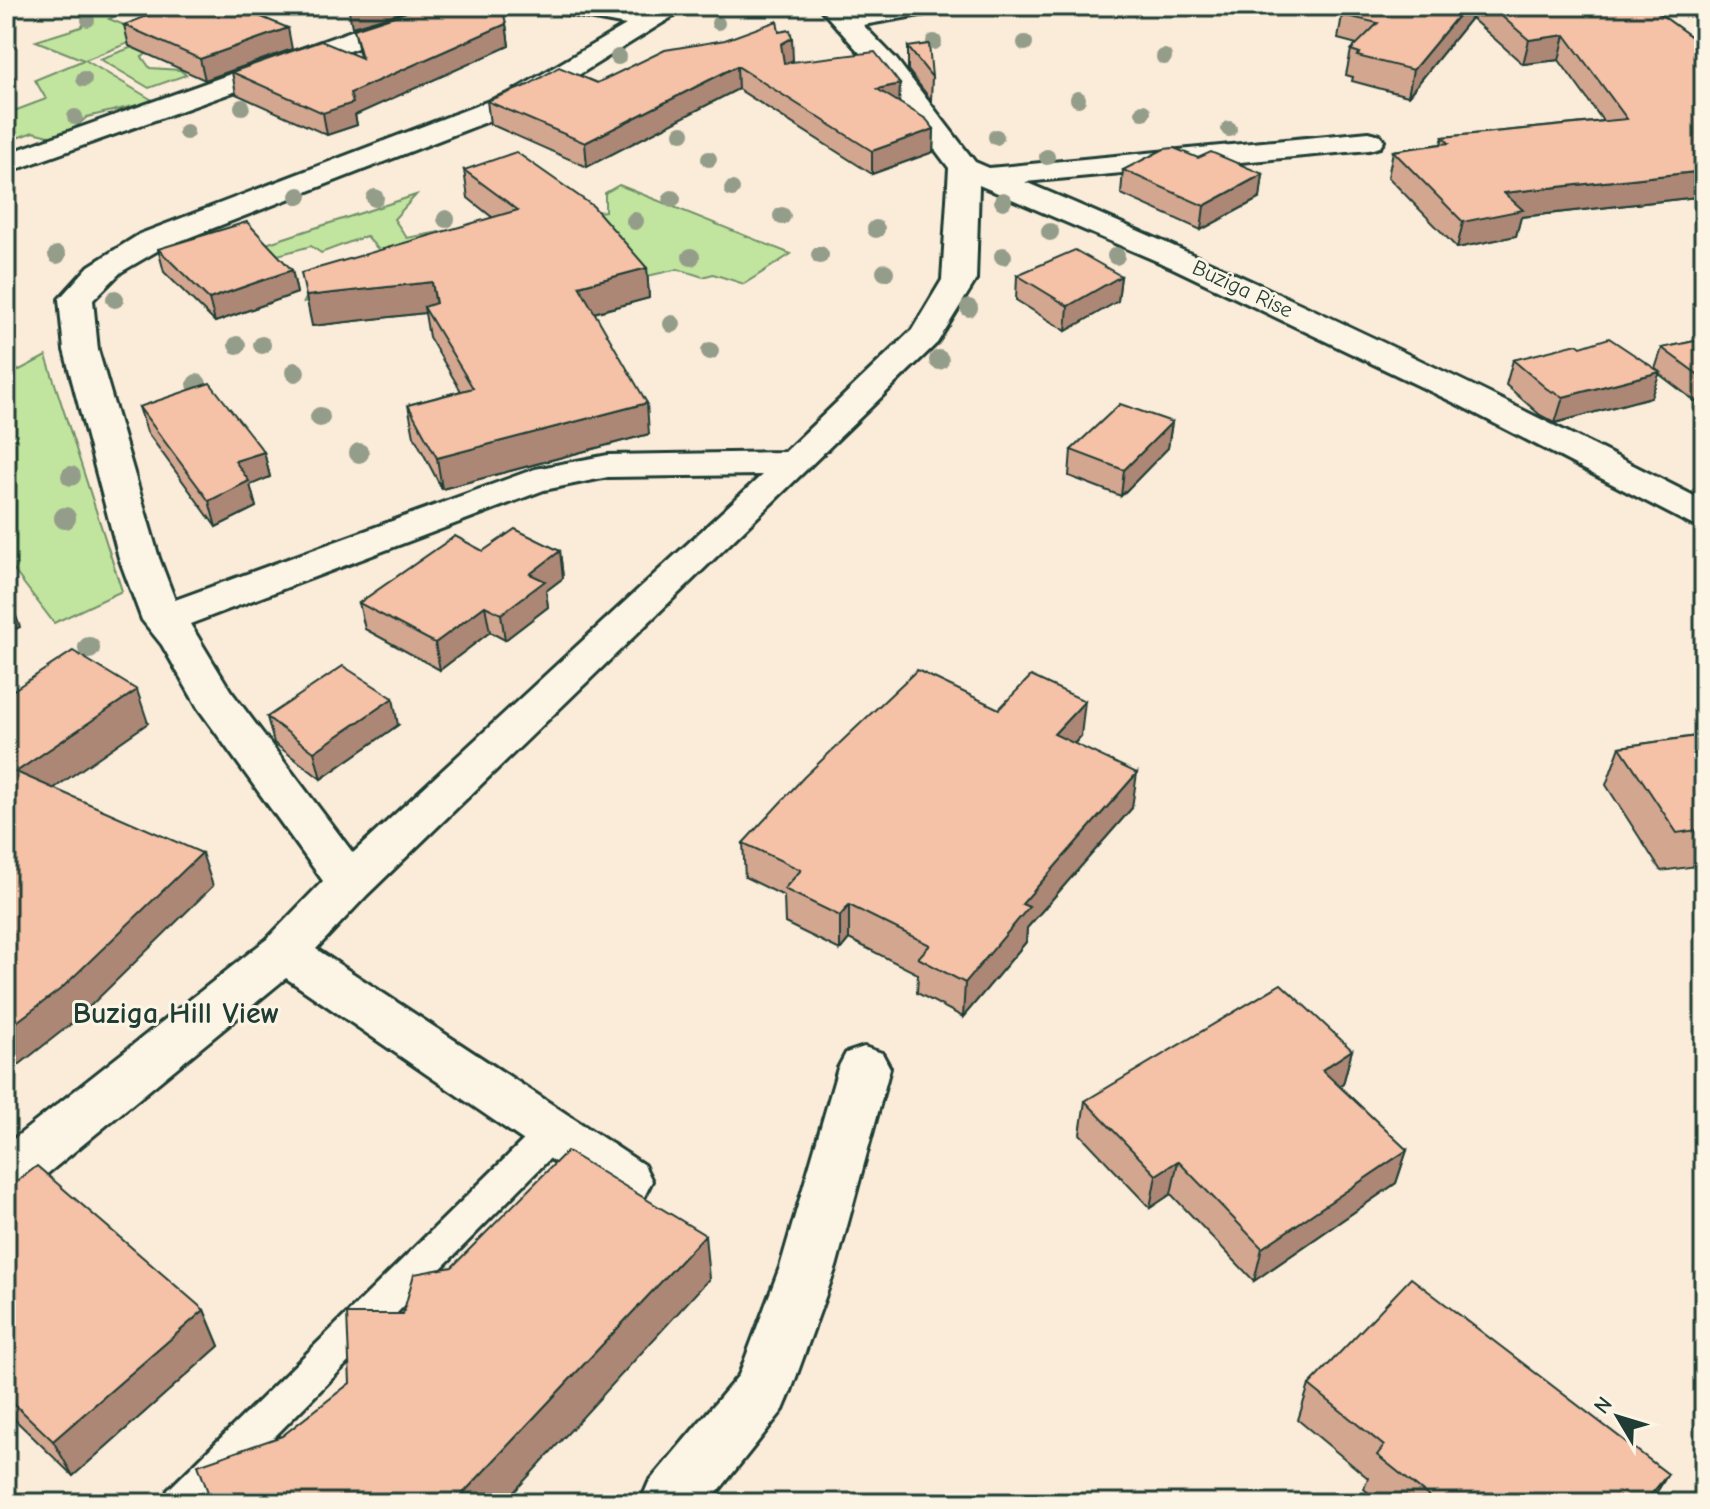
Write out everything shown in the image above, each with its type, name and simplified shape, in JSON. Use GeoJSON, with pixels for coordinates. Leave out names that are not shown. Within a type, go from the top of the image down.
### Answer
{"type":"FeatureCollection","features":[{"type":"Feature","properties":{"kind":"street"},"geometry":{"type":"LineString","coordinates":[[6,164],[364,36],[462,6]]}},
{"type":"Feature","properties":{"kind":"street"},"geometry":{"type":"LineString","coordinates":[[566,6],[628,17],[673,9]]}},
{"type":"Feature","properties":{"kind":"street"},"geometry":{"type":"LineString","coordinates":[[836,13],[926,6]]}},
{"type":"Feature","properties":{"kind":"street"},"geometry":{"type":"LineString","coordinates":[[350,883],[213,698],[179,638],[162,620],[139,558],[81,350],[76,299],[90,280],[114,261],[151,241],[520,99],[673,9]]}},
{"type":"Feature","properties":{"kind":"street","name":"Buziga Rise"},"geometry":{"type":"LineString","coordinates":[[836,13],[886,65],[978,172],[1185,261],[1470,396],[1704,516]]}},
{"type":"Feature","properties":{"kind":"street"},"geometry":{"type":"LineString","coordinates":[[6,1176],[284,952],[350,883],[925,336],[959,280],[978,172],[1369,141]]}},
{"type":"Feature","properties":{"kind":"street"},"geometry":{"type":"LineString","coordinates":[[162,620],[535,480],[608,466],[794,463]]}},
{"type":"Feature","properties":{"kind":"street"},"geometry":{"type":"LineString","coordinates":[[284,952],[625,1181]]}},
{"type":"Feature","properties":{"kind":"street"},"geometry":{"type":"LineString","coordinates":[[671,1503],[762,1391],[808,1267],[864,1068]]}},
{"type":"Feature","properties":{"kind":"lane"},"geometry":{"type":"LineString","coordinates":[[182,1503],[553,1133]]}},
{"type":"Feature","properties":{"kind":"green space"},"geometry":{"type":"Polygon","coordinates":[[[104,6],[134,6],[109,19],[149,35],[85,60],[154,101],[87,117],[62,139],[33,132],[6,142],[6,114],[46,99],[35,80],[84,60],[36,41],[81,27],[104,6]]]}},
{"type":"Feature","properties":{"kind":"green space"},"geometry":{"type":"Polygon","coordinates":[[[141,44],[154,49],[142,57],[150,68],[180,70],[186,75],[149,88],[100,59],[141,44]]]}},
{"type":"Feature","properties":{"kind":"green space"},"geometry":{"type":"Polygon","coordinates":[[[619,185],[791,254],[744,284],[713,274],[703,277],[678,269],[639,278],[582,214],[605,211],[605,193],[619,185]]]}},
{"type":"Feature","properties":{"kind":"green space"},"geometry":{"type":"Polygon","coordinates":[[[416,195],[394,219],[407,238],[451,230],[454,240],[444,261],[304,302],[307,296],[389,261],[366,236],[321,253],[311,246],[278,255],[266,244],[416,195]]]}},
{"type":"Feature","properties":{"kind":"green space"},"geometry":{"type":"Polygon","coordinates":[[[46,356],[122,591],[54,623],[6,560],[6,377],[46,356]]]}},
{"type":"Feature","properties":{"kind":"building"},"geometry":{"type":"Polygon","coordinates":[[[172,6],[235,6],[288,28],[200,59],[124,25],[172,6]]]}},
{"type":"Feature","properties":{"kind":"building"},"geometry":{"type":"Polygon","coordinates":[[[425,6],[502,6],[506,24],[350,93],[353,103],[323,113],[232,72],[321,41],[362,58],[354,29],[425,6]]]}},
{"type":"Feature","properties":{"kind":"building"},"geometry":{"type":"Polygon","coordinates":[[[1351,6],[1466,6],[1413,70],[1357,56],[1360,53],[1351,50],[1378,23],[1342,15],[1351,6]]]}},
{"type":"Feature","properties":{"kind":"building"},"geometry":{"type":"Polygon","coordinates":[[[1490,6],[1649,6],[1704,46],[1704,171],[1504,193],[1523,210],[1463,222],[1393,151],[1449,143],[1443,137],[1627,119],[1565,35],[1529,40],[1490,6]]]}},
{"type":"Feature","properties":{"kind":"building"},"geometry":{"type":"Polygon","coordinates":[[[777,21],[779,32],[790,30],[792,38],[781,44],[784,63],[875,52],[900,84],[877,89],[926,119],[934,129],[872,151],[737,66],[585,143],[487,101],[528,85],[559,67],[597,83],[665,50],[725,40],[777,21]]]}},
{"type":"Feature","properties":{"kind":"building"},"geometry":{"type":"Polygon","coordinates":[[[929,44],[932,77],[908,47],[929,44]]]}},
{"type":"Feature","properties":{"kind":"building"},"geometry":{"type":"Polygon","coordinates":[[[1174,148],[1198,158],[1211,152],[1263,174],[1204,206],[1123,170],[1164,149],[1174,148]]]}},
{"type":"Feature","properties":{"kind":"building"},"geometry":{"type":"Polygon","coordinates":[[[516,152],[593,206],[647,268],[579,286],[647,403],[437,458],[408,405],[473,388],[424,307],[436,303],[432,282],[306,296],[301,273],[518,210],[464,170],[516,152]]]}},
{"type":"Feature","properties":{"kind":"building"},"geometry":{"type":"Polygon","coordinates":[[[247,222],[292,270],[209,299],[158,249],[247,222]]]}},
{"type":"Feature","properties":{"kind":"building"},"geometry":{"type":"Polygon","coordinates":[[[1075,250],[1121,276],[1068,306],[1017,275],[1075,250]]]}},
{"type":"Feature","properties":{"kind":"building"},"geometry":{"type":"Polygon","coordinates":[[[1609,338],[1660,372],[1563,397],[1547,389],[1513,360],[1577,344],[1581,347],[1609,338]]]}},
{"type":"Feature","properties":{"kind":"building"},"geometry":{"type":"Polygon","coordinates":[[[1704,339],[1704,379],[1662,348],[1704,339]]]}},
{"type":"Feature","properties":{"kind":"building"},"geometry":{"type":"Polygon","coordinates":[[[210,383],[264,452],[235,461],[249,481],[209,501],[139,407],[210,383]]]}},
{"type":"Feature","properties":{"kind":"building"},"geometry":{"type":"Polygon","coordinates":[[[1120,404],[1172,422],[1124,470],[1071,450],[1120,404]]]}},
{"type":"Feature","properties":{"kind":"building"},"geometry":{"type":"Polygon","coordinates":[[[515,529],[560,551],[530,574],[545,581],[501,614],[485,606],[435,643],[359,603],[455,536],[483,551],[515,529]]]}},
{"type":"Feature","properties":{"kind":"building"},"geometry":{"type":"Polygon","coordinates":[[[73,651],[137,690],[16,772],[202,853],[62,988],[6,1030],[6,695],[73,651]]]}},
{"type":"Feature","properties":{"kind":"building"},"geometry":{"type":"Polygon","coordinates":[[[343,666],[393,698],[314,752],[267,717],[343,666]]]}},
{"type":"Feature","properties":{"kind":"building"},"geometry":{"type":"Polygon","coordinates":[[[917,670],[999,709],[1031,676],[1085,701],[1054,734],[1137,773],[1022,904],[1029,907],[965,983],[918,958],[930,945],[849,905],[840,916],[784,889],[801,870],[743,843],[804,777],[917,670]]]}},
{"type":"Feature","properties":{"kind":"building"},"geometry":{"type":"Polygon","coordinates":[[[1704,735],[1704,829],[1677,833],[1620,747],[1704,735]]]}},
{"type":"Feature","properties":{"kind":"building"},"geometry":{"type":"Polygon","coordinates":[[[1281,984],[1352,1050],[1322,1070],[1407,1150],[1262,1248],[1178,1161],[1156,1175],[1085,1101],[1281,984]]]}},
{"type":"Feature","properties":{"kind":"building"},"geometry":{"type":"Polygon","coordinates":[[[567,1151],[705,1235],[454,1503],[212,1503],[198,1465],[282,1436],[350,1383],[347,1314],[403,1314],[414,1274],[452,1267],[567,1151]]]}},
{"type":"Feature","properties":{"kind":"building"},"geometry":{"type":"Polygon","coordinates":[[[37,1166],[204,1310],[53,1441],[6,1396],[6,1190],[37,1166]]]}},
{"type":"Feature","properties":{"kind":"building"},"geometry":{"type":"Polygon","coordinates":[[[1411,1278],[1668,1474],[1644,1503],[1437,1503],[1377,1455],[1384,1446],[1309,1385],[1411,1278]]]}},
{"type":"Feature","properties":{"kind":"district","name":"Buziga Hill View"},"geometry":{"type":"Point","coordinates":[176,1013]}}]}
